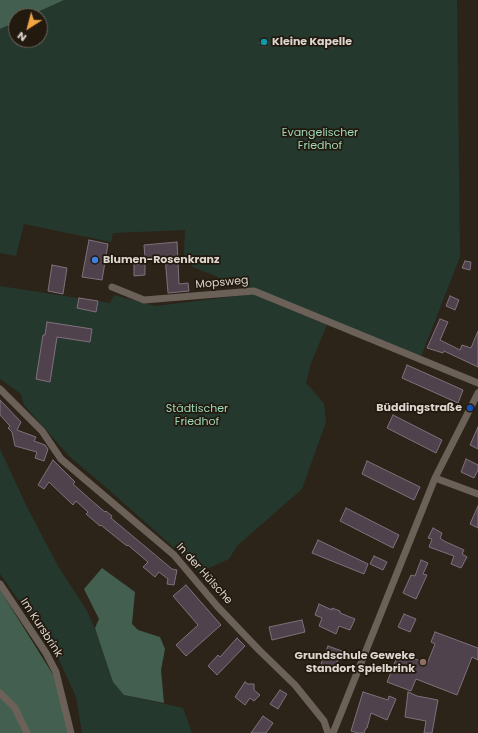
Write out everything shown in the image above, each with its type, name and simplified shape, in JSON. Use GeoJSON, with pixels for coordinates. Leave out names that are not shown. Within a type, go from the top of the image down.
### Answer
{"type":"FeatureCollection","features":[{"type":"Feature","properties":{"kind":"street","name":"Mopsweg"},"geometry":{"type":"LineString","coordinates":[[112,287],[144,300],[254,291],[478,383]]}},
{"type":"Feature","properties":{"kind":"street","name":"In der Hülsche"},"geometry":{"type":"LineString","coordinates":[[0,389],[42,431],[61,458],[174,555],[217,606],[295,685],[324,721],[328,733]]}},
{"type":"Feature","properties":{"kind":"street"},"geometry":{"type":"LineString","coordinates":[[333,733],[435,478],[478,393]]}},
{"type":"Feature","properties":{"kind":"street"},"geometry":{"type":"LineString","coordinates":[[435,478],[478,494]]}},
{"type":"Feature","properties":{"kind":"street","name":"Im Kursbrink"},"geometry":{"type":"LineString","coordinates":[[0,584],[46,653],[56,672],[71,733]]}},
{"type":"Feature","properties":{"kind":"street"},"geometry":{"type":"LineString","coordinates":[[0,693],[15,708],[28,733]]}},
{"type":"Feature","properties":{"kind":"green space"},"geometry":{"type":"Polygon","coordinates":[[[0,0],[64,0],[46,8],[8,8],[8,26],[0,29],[0,0]]]}},
{"type":"Feature","properties":{"kind":"green space","name":"Evangelischer Friedhof"},"geometry":{"type":"Polygon","coordinates":[[[64,0],[457,0],[460,257],[420,359],[193,267],[185,258],[185,230],[113,233],[111,242],[24,224],[16,256],[0,253],[0,29],[8,26],[8,48],[48,48],[48,8],[46,8],[64,0]]]}},
{"type":"Feature","properties":{"kind":"green space","name":"Städtischer Friedhof"},"geometry":{"type":"Polygon","coordinates":[[[0,286],[110,303],[114,295],[156,306],[253,294],[327,325],[311,363],[306,383],[324,403],[326,422],[302,489],[237,546],[229,559],[209,568],[199,570],[70,457],[24,405],[21,394],[0,379],[0,286]]]}},
{"type":"Feature","properties":{"kind":"green space"},"geometry":{"type":"Polygon","coordinates":[[[0,449],[27,507],[58,566],[87,611],[124,695],[183,708],[192,733],[82,733],[76,697],[55,651],[0,574],[0,449]]]}},
{"type":"Feature","properties":{"kind":"green space"},"geometry":{"type":"Polygon","coordinates":[[[102,568],[135,592],[132,624],[138,630],[160,637],[165,649],[161,670],[164,703],[124,695],[113,682],[95,628],[99,619],[84,589],[102,568]]]}},
{"type":"Feature","properties":{"kind":"green space"},"geometry":{"type":"Polygon","coordinates":[[[0,590],[54,676],[69,733],[0,733],[0,590]]]}},
{"type":"Feature","properties":{"kind":"building","name":"Kleine Kapelle"},"geometry":{"type":"Polygon","coordinates":[[[262,39],[266,39],[269,42],[266,46],[262,46],[259,43],[262,39]]]}},
{"type":"Feature","properties":{"kind":"building","name":"Blumen-Rosenkranz"},"geometry":{"type":"Polygon","coordinates":[[[89,240],[108,244],[102,280],[82,277],[89,240]]]}},
{"type":"Feature","properties":{"kind":"building"},"geometry":{"type":"Polygon","coordinates":[[[177,242],[179,284],[188,283],[189,291],[168,293],[165,256],[145,258],[144,245],[177,242]]]}},
{"type":"Feature","properties":{"kind":"building"},"geometry":{"type":"Polygon","coordinates":[[[465,261],[471,262],[470,270],[462,268],[465,261]]]}},
{"type":"Feature","properties":{"kind":"building"},"geometry":{"type":"Polygon","coordinates":[[[134,264],[145,264],[145,275],[134,276],[134,264]]]}},
{"type":"Feature","properties":{"kind":"building"},"geometry":{"type":"Polygon","coordinates":[[[52,265],[67,268],[63,294],[48,291],[52,265]]]}},
{"type":"Feature","properties":{"kind":"building"},"geometry":{"type":"Polygon","coordinates":[[[450,296],[459,300],[455,310],[446,306],[450,296]]]}},
{"type":"Feature","properties":{"kind":"building"},"geometry":{"type":"Polygon","coordinates":[[[79,298],[98,301],[96,312],[77,308],[79,298]]]}},
{"type":"Feature","properties":{"kind":"building"},"geometry":{"type":"Polygon","coordinates":[[[440,319],[448,322],[440,340],[460,350],[462,345],[471,348],[478,331],[478,367],[444,351],[443,353],[427,348],[440,319]]]}},
{"type":"Feature","properties":{"kind":"building"},"geometry":{"type":"Polygon","coordinates":[[[47,322],[92,329],[90,342],[57,337],[50,382],[36,379],[43,335],[45,335],[47,322]]]}},
{"type":"Feature","properties":{"kind":"building"},"geometry":{"type":"Polygon","coordinates":[[[407,365],[463,390],[458,403],[402,378],[407,365]]]}},
{"type":"Feature","properties":{"kind":"building"},"geometry":{"type":"Polygon","coordinates":[[[0,400],[21,422],[17,430],[36,437],[34,441],[45,445],[48,449],[44,461],[35,458],[37,452],[15,446],[12,432],[8,428],[10,426],[0,415],[0,400]]]}},
{"type":"Feature","properties":{"kind":"building"},"geometry":{"type":"Polygon","coordinates":[[[393,415],[442,440],[436,453],[387,428],[393,415]]]}},
{"type":"Feature","properties":{"kind":"building"},"geometry":{"type":"Polygon","coordinates":[[[478,427],[478,449],[470,445],[478,427]]]}},
{"type":"Feature","properties":{"kind":"building"},"geometry":{"type":"Polygon","coordinates":[[[466,459],[478,465],[478,470],[474,478],[461,472],[466,459]]]}},
{"type":"Feature","properties":{"kind":"building"},"geometry":{"type":"Polygon","coordinates":[[[53,460],[75,482],[73,484],[105,512],[106,511],[112,516],[111,518],[172,569],[177,570],[174,585],[167,584],[168,579],[159,572],[155,577],[143,567],[148,562],[128,545],[127,546],[101,525],[100,526],[86,514],[88,512],[76,501],[73,505],[49,482],[44,489],[38,485],[53,460]]]}},
{"type":"Feature","properties":{"kind":"building"},"geometry":{"type":"Polygon","coordinates":[[[367,461],[420,487],[414,500],[362,474],[367,461]]]}},
{"type":"Feature","properties":{"kind":"building"},"geometry":{"type":"Polygon","coordinates":[[[478,506],[478,528],[470,524],[478,506]]]}},
{"type":"Feature","properties":{"kind":"building"},"geometry":{"type":"Polygon","coordinates":[[[346,508],[399,535],[393,548],[340,521],[346,508]]]}},
{"type":"Feature","properties":{"kind":"building"},"geometry":{"type":"Polygon","coordinates":[[[433,528],[442,533],[440,538],[444,541],[464,550],[462,554],[467,557],[461,568],[451,564],[454,556],[429,547],[432,539],[428,538],[433,528]]]}},
{"type":"Feature","properties":{"kind":"building"},"geometry":{"type":"Polygon","coordinates":[[[318,540],[368,564],[364,574],[312,553],[318,540]]]}},
{"type":"Feature","properties":{"kind":"building"},"geometry":{"type":"Polygon","coordinates":[[[374,556],[387,562],[383,570],[370,564],[374,556]]]}},
{"type":"Feature","properties":{"kind":"building"},"geometry":{"type":"Polygon","coordinates":[[[421,560],[428,563],[423,574],[427,575],[416,599],[403,593],[411,575],[415,576],[421,560]]]}},
{"type":"Feature","properties":{"kind":"building"},"geometry":{"type":"Polygon","coordinates":[[[186,585],[221,625],[186,656],[176,645],[198,625],[173,596],[186,585]]]}},
{"type":"Feature","properties":{"kind":"building"},"geometry":{"type":"Polygon","coordinates":[[[319,604],[332,610],[332,608],[340,611],[340,613],[355,619],[350,630],[339,626],[336,634],[319,626],[322,618],[315,615],[319,604]]]}},
{"type":"Feature","properties":{"kind":"building"},"geometry":{"type":"Polygon","coordinates":[[[404,614],[416,619],[410,632],[398,627],[404,614]]]}},
{"type":"Feature","properties":{"kind":"building"},"geometry":{"type":"Polygon","coordinates":[[[302,620],[305,632],[272,640],[269,627],[302,620]]]}},
{"type":"Feature","properties":{"kind":"building"},"geometry":{"type":"Polygon","coordinates":[[[435,632],[478,648],[478,660],[472,657],[457,695],[416,679],[411,691],[387,682],[399,652],[427,664],[435,644],[431,642],[435,632]]]}},
{"type":"Feature","properties":{"kind":"building"},"geometry":{"type":"Polygon","coordinates":[[[237,638],[245,646],[217,675],[208,666],[218,655],[220,657],[237,638]]]}},
{"type":"Feature","properties":{"kind":"building"},"geometry":{"type":"Polygon","coordinates":[[[328,646],[342,651],[334,669],[321,664],[328,646]]]}},
{"type":"Feature","properties":{"kind":"building"},"geometry":{"type":"Polygon","coordinates":[[[245,682],[248,684],[254,684],[254,690],[260,695],[254,701],[250,698],[245,705],[235,697],[245,682]]]}},
{"type":"Feature","properties":{"kind":"building"},"geometry":{"type":"Polygon","coordinates":[[[280,690],[287,694],[278,709],[270,704],[280,690]]]}},
{"type":"Feature","properties":{"kind":"building"},"geometry":{"type":"Polygon","coordinates":[[[363,692],[388,700],[389,696],[396,699],[387,720],[371,713],[364,733],[358,733],[351,731],[363,692]]]}},
{"type":"Feature","properties":{"kind":"building"},"geometry":{"type":"Polygon","coordinates":[[[408,692],[417,696],[438,700],[432,733],[424,733],[426,721],[405,717],[408,692]]]}},
{"type":"Feature","properties":{"kind":"building"},"geometry":{"type":"Polygon","coordinates":[[[263,716],[273,723],[266,733],[251,733],[263,716]]]}},
{"type":"Feature","properties":{"kind":"place","name":"Kleine Kapelle"},"geometry":{"type":"Point","coordinates":[264,42]}},
{"type":"Feature","properties":{"kind":"place","name":"Blumen-Rosenkranz"},"geometry":{"type":"Point","coordinates":[95,260]}},
{"type":"Feature","properties":{"kind":"place","name":"Büddingstraße"},"geometry":{"type":"Point","coordinates":[470,408]}},
{"type":"Feature","properties":{"kind":"place","name":"Grundschule Geweke Standort Spielbrink"},"geometry":{"type":"Point","coordinates":[423,662]}}]}
